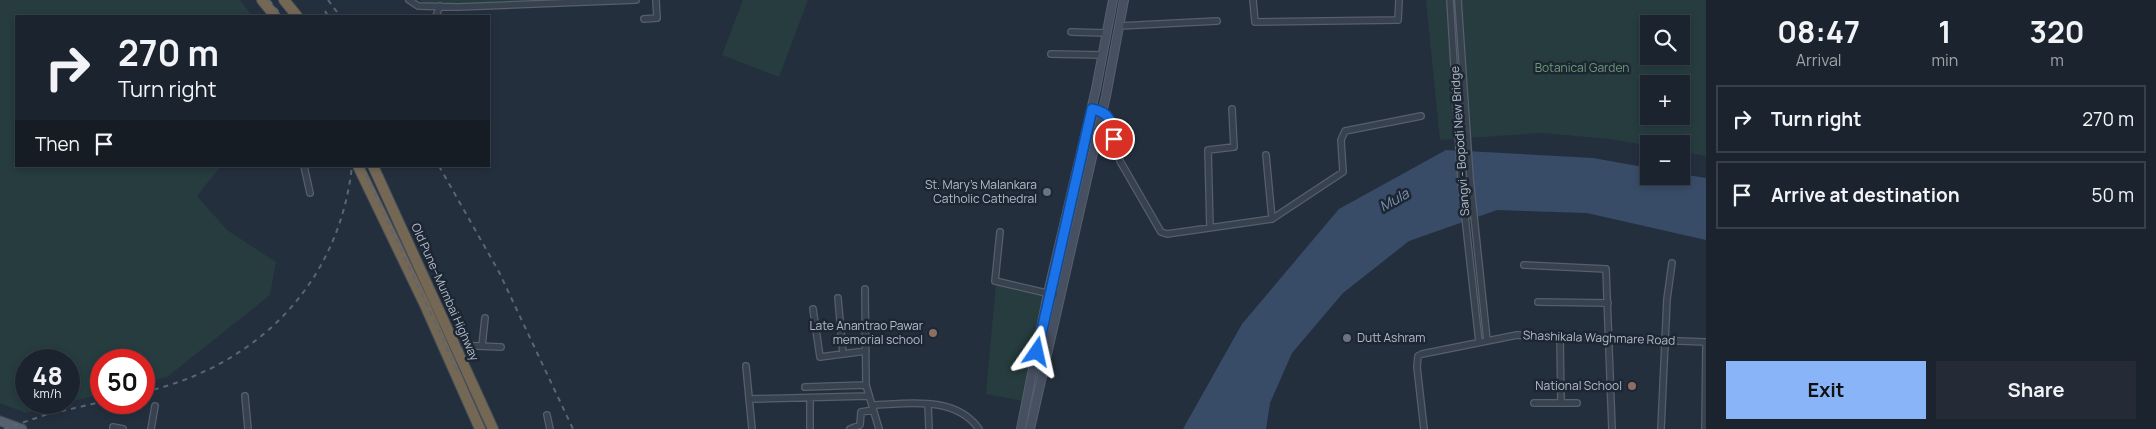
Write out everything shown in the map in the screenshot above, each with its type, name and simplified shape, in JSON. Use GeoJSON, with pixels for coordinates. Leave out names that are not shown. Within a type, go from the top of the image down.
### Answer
{"type":"FeatureCollection","features":[{"type":"Feature","properties":{"kind":"highway"},"geometry":{"type":"LineString","coordinates":[[262,0],[275,15]]}},
{"type":"Feature","properties":{"kind":"highway"},"geometry":{"type":"LineString","coordinates":[[284,0],[296,15]]}},
{"type":"Feature","properties":{"kind":"highway","name":"Old Pune–Mumbai Highway"},"geometry":{"type":"LineString","coordinates":[[358,167],[440,337],[480,429]]}},
{"type":"Feature","properties":{"kind":"highway","name":"Old Pune–Mumbai Highway"},"geometry":{"type":"LineString","coordinates":[[373,167],[493,429]]}},
{"type":"Feature","properties":{"kind":"main road"},"geometry":{"type":"LineString","coordinates":[[1021,429],[1048,294],[1092,109],[1113,0]]}},
{"type":"Feature","properties":{"kind":"main road"},"geometry":{"type":"LineString","coordinates":[[1030,429],[1102,111],[1124,0]]}},
{"type":"Feature","properties":{"kind":"main road"},"geometry":{"type":"LineString","coordinates":[[0,420],[18,428]]}},
{"type":"Feature","properties":{"kind":"street"},"geometry":{"type":"LineString","coordinates":[[409,0],[418,6],[636,0]]}},
{"type":"Feature","properties":{"kind":"street"},"geometry":{"type":"LineString","coordinates":[[644,19],[657,18],[656,0]]}},
{"type":"Feature","properties":{"kind":"street"},"geometry":{"type":"LineString","coordinates":[[1253,0],[1254,22],[1398,20],[1399,0]]}},
{"type":"Feature","properties":{"kind":"street","name":"Sangvi - Bopodi New Bridge"},"geometry":{"type":"LineString","coordinates":[[1450,0],[1461,181],[1479,342]]}},
{"type":"Feature","properties":{"kind":"street","name":"Sangvi - Bopodi New Bridge"},"geometry":{"type":"LineString","coordinates":[[1458,0],[1470,178],[1487,340]]}},
{"type":"Feature","properties":{"kind":"street"},"geometry":{"type":"LineString","coordinates":[[436,15],[440,6]]}},
{"type":"Feature","properties":{"kind":"street"},"geometry":{"type":"LineString","coordinates":[[1119,26],[1217,22]]}},
{"type":"Feature","properties":{"kind":"street"},"geometry":{"type":"LineString","coordinates":[[1070,32],[1106,33]]}},
{"type":"Feature","properties":{"kind":"street"},"geometry":{"type":"LineString","coordinates":[[1051,54],[1102,55]]}},
{"type":"Feature","properties":{"kind":"street"},"geometry":{"type":"LineString","coordinates":[[1092,109],[1102,111],[1112,121],[1120,161],[1161,232],[1167,234],[1272,220],[1343,172],[1341,140],[1344,131],[1422,116]]}},
{"type":"Feature","properties":{"kind":"street"},"geometry":{"type":"LineString","coordinates":[[1210,228],[1208,150],[1234,147],[1232,109]]}},
{"type":"Feature","properties":{"kind":"street"},"geometry":{"type":"LineString","coordinates":[[1266,155],[1272,220]]}},
{"type":"Feature","properties":{"kind":"street"},"geometry":{"type":"LineString","coordinates":[[304,167],[310,193]]}},
{"type":"Feature","properties":{"kind":"street"},"geometry":{"type":"LineString","coordinates":[[1000,232],[994,280],[1059,296]]}},
{"type":"Feature","properties":{"kind":"street"},"geometry":{"type":"LineString","coordinates":[[1661,429],[1667,299],[1672,263]]}},
{"type":"Feature","properties":{"kind":"street"},"geometry":{"type":"LineString","coordinates":[[1524,265],[1606,269],[1612,429]]}},
{"type":"Feature","properties":{"kind":"street"},"geometry":{"type":"LineString","coordinates":[[865,289],[866,385],[878,429]]}},
{"type":"Feature","properties":{"kind":"street"},"geometry":{"type":"LineString","coordinates":[[838,298],[843,354]]}},
{"type":"Feature","properties":{"kind":"street"},"geometry":{"type":"LineString","coordinates":[[1538,302],[1608,303]]}},
{"type":"Feature","properties":{"kind":"street"},"geometry":{"type":"LineString","coordinates":[[813,309],[820,357],[866,351]]}},
{"type":"Feature","properties":{"kind":"street"},"geometry":{"type":"LineString","coordinates":[[482,346],[485,318]]}},
{"type":"Feature","properties":{"kind":"street","name":"Shashikala Waghmare Road"},"geometry":{"type":"LineString","coordinates":[[1424,429],[1416,367],[1418,356],[1517,334],[1706,342]]}},
{"type":"Feature","properties":{"kind":"street"},"geometry":{"type":"LineString","coordinates":[[1560,336],[1561,403]]}},
{"type":"Feature","properties":{"kind":"street"},"geometry":{"type":"LineString","coordinates":[[1705,429],[1706,342]]}},
{"type":"Feature","properties":{"kind":"street"},"geometry":{"type":"LineString","coordinates":[[455,345],[501,347]]}},
{"type":"Feature","properties":{"kind":"street"},"geometry":{"type":"LineString","coordinates":[[746,366],[752,429]]}},
{"type":"Feature","properties":{"kind":"street"},"geometry":{"type":"LineString","coordinates":[[805,387],[866,385]]}},
{"type":"Feature","properties":{"kind":"street"},"geometry":{"type":"LineString","coordinates":[[245,396],[248,429]]}},
{"type":"Feature","properties":{"kind":"street"},"geometry":{"type":"LineString","coordinates":[[749,399],[810,399],[869,396]]}},
{"type":"Feature","properties":{"kind":"street"},"geometry":{"type":"LineString","coordinates":[[810,399],[810,429]]}},
{"type":"Feature","properties":{"kind":"street"},"geometry":{"type":"LineString","coordinates":[[1534,403],[1577,403]]}},
{"type":"Feature","properties":{"kind":"street"},"geometry":{"type":"LineString","coordinates":[[928,404],[929,429]]}},
{"type":"Feature","properties":{"kind":"street"},"geometry":{"type":"LineString","coordinates":[[850,429],[860,425],[862,412],[873,408],[928,404],[962,411],[977,428]]}},
{"type":"Feature","properties":{"kind":"street"},"geometry":{"type":"LineString","coordinates":[[151,429],[154,414]]}},
{"type":"Feature","properties":{"kind":"street"},"geometry":{"type":"LineString","coordinates":[[547,414],[550,429]]}},
{"type":"Feature","properties":{"kind":"street"},"geometry":{"type":"LineString","coordinates":[[113,426],[123,429]]}},
{"type":"Feature","properties":{"kind":"green space"},"geometry":{"type":"Polygon","coordinates":[[[0,0],[240,0],[251,15],[15,15],[15,167],[220,167],[197,196],[227,230],[276,262],[270,295],[167,377],[155,380],[155,349],[90,349],[90,397],[80,399],[80,349],[15,349],[15,409],[0,403],[0,0]]]}},
{"type":"Feature","properties":{"kind":"green space"},"geometry":{"type":"Polygon","coordinates":[[[419,0],[625,0],[440,11],[419,0]]]}},
{"type":"Feature","properties":{"kind":"green space"},"geometry":{"type":"Polygon","coordinates":[[[743,0],[808,0],[779,77],[722,55],[743,0]]]}},
{"type":"Feature","properties":{"kind":"green space","name":"Botanical Garden"},"geometry":{"type":"Polygon","coordinates":[[[1426,0],[1706,0],[1706,156],[1690,153],[1690,135],[1640,135],[1640,144],[1610,139],[1541,133],[1440,140],[1426,0]]]}},
{"type":"Feature","properties":{"kind":"green space"},"geometry":{"type":"Polygon","coordinates":[[[996,284],[1044,296],[1023,401],[986,394],[996,284]]]}},
{"type":"Feature","properties":{"kind":"water","name":"Mula"},"geometry":{"type":"Polygon","coordinates":[[[1446,150],[1593,158],[1640,166],[1640,185],[1690,185],[1690,175],[1706,178],[1706,240],[1587,213],[1497,210],[1409,241],[1343,293],[1292,353],[1270,403],[1266,429],[1183,429],[1242,324],[1339,209],[1446,150]]]}},
{"type":"Feature","properties":{"kind":"railway"},"geometry":{"type":"LineString","coordinates":[[269,0],[281,15]]}},
{"type":"Feature","properties":{"kind":"railway"},"geometry":{"type":"LineString","coordinates":[[328,0],[339,15]]}},
{"type":"Feature","properties":{"kind":"railway"},"geometry":{"type":"LineString","coordinates":[[325,11],[327,15]]}},
{"type":"Feature","properties":{"kind":"railway"},"geometry":{"type":"LineString","coordinates":[[155,389],[185,380],[222,362],[256,340],[286,314],[310,283],[330,247],[344,209],[352,167]]}},
{"type":"Feature","properties":{"kind":"railway"},"geometry":{"type":"LineString","coordinates":[[362,167],[458,372]]}},
{"type":"Feature","properties":{"kind":"railway"},"geometry":{"type":"LineString","coordinates":[[440,167],[499,272],[573,429]]}},
{"type":"Feature","properties":{"kind":"railway"},"geometry":{"type":"LineString","coordinates":[[4,429],[45,415],[90,405]]}},
{"type":"Feature","properties":{"kind":"place","name":"St. Mary's Malankara Catholic Cathedral"},"geometry":{"type":"Point","coordinates":[1047,192]}},
{"type":"Feature","properties":{"kind":"place","name":"Late Anantrao Pawar memorial school"},"geometry":{"type":"Point","coordinates":[933,333]}},
{"type":"Feature","properties":{"kind":"place","name":"Dutt Ashram"},"geometry":{"type":"Point","coordinates":[1347,338]}},
{"type":"Feature","properties":{"kind":"place","name":"National School"},"geometry":{"type":"Point","coordinates":[1632,386]}},
{"type":"Feature","properties":{"kind":"route"},"geometry":{"type":"LineString","coordinates":[[1037,352],[1048,294],[1092,109],[1102,111],[1112,121],[1114,139]]}}]}
